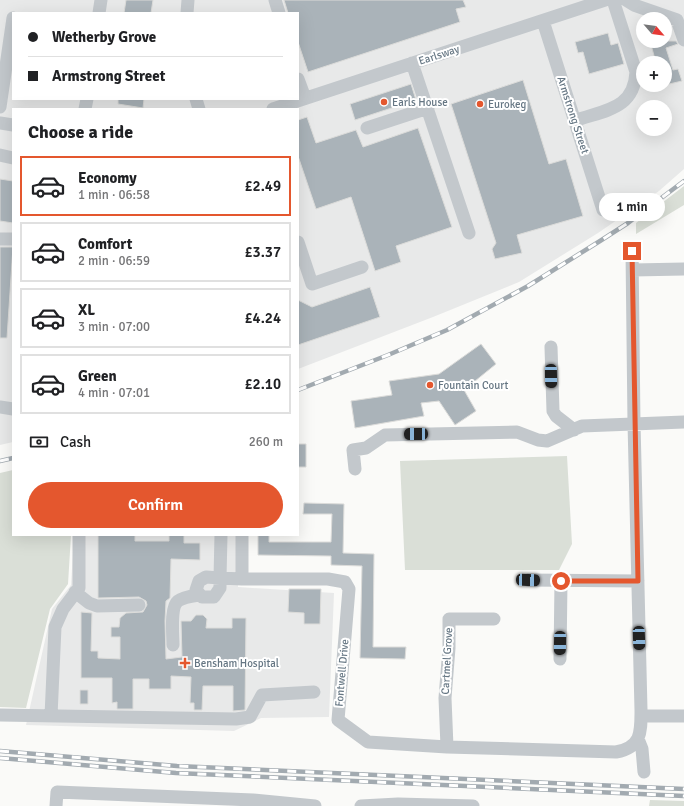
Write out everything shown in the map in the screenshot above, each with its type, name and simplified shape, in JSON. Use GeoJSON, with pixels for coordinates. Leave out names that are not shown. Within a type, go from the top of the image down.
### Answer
{"type":"FeatureCollection","features":[{"type":"Feature","properties":{"kind":"street"},"geometry":{"type":"LineString","coordinates":[[99,12],[101,0]]}},
{"type":"Feature","properties":{"kind":"street"},"geometry":{"type":"LineString","coordinates":[[187,12],[188,0]]}},
{"type":"Feature","properties":{"kind":"street"},"geometry":{"type":"LineString","coordinates":[[275,0],[279,12]]}},
{"type":"Feature","properties":{"kind":"street","name":"Earlsway"},"geometry":{"type":"LineString","coordinates":[[276,108],[605,0]]}},
{"type":"Feature","properties":{"kind":"street"},"geometry":{"type":"LineString","coordinates":[[574,121],[618,106],[630,96],[635,84],[636,72],[613,0]]}},
{"type":"Feature","properties":{"kind":"street"},"geometry":{"type":"LineString","coordinates":[[626,0],[634,5],[681,19],[684,40]]}},
{"type":"Feature","properties":{"kind":"street","name":"Armstrong Street"},"geometry":{"type":"LineString","coordinates":[[542,21],[603,210]]}},
{"type":"Feature","properties":{"kind":"street"},"geometry":{"type":"LineString","coordinates":[[0,106],[12,24]]}},
{"type":"Feature","properties":{"kind":"street"},"geometry":{"type":"LineString","coordinates":[[412,63],[469,233]]}},
{"type":"Feature","properties":{"kind":"street"},"geometry":{"type":"LineString","coordinates":[[299,82],[305,98]]}},
{"type":"Feature","properties":{"kind":"street"},"geometry":{"type":"LineString","coordinates":[[366,128],[428,108]]}},
{"type":"Feature","properties":{"kind":"street"},"geometry":{"type":"LineString","coordinates":[[0,123],[12,125]]}},
{"type":"Feature","properties":{"kind":"street"},"geometry":{"type":"LineString","coordinates":[[0,155],[12,158]]}},
{"type":"Feature","properties":{"kind":"street"},"geometry":{"type":"LineString","coordinates":[[0,239],[12,239]]}},
{"type":"Feature","properties":{"kind":"street"},"geometry":{"type":"LineString","coordinates":[[299,245],[312,284],[362,267]]}},
{"type":"Feature","properties":{"kind":"street"},"geometry":{"type":"LineString","coordinates":[[632,251],[634,423],[641,716],[641,730],[638,739],[642,748],[644,772]]}},
{"type":"Feature","properties":{"kind":"street"},"geometry":{"type":"LineString","coordinates":[[633,270],[683,271]]}},
{"type":"Feature","properties":{"kind":"street"},"geometry":{"type":"LineString","coordinates":[[551,347],[552,410],[556,416],[574,430]]}},
{"type":"Feature","properties":{"kind":"street"},"geometry":{"type":"LineString","coordinates":[[0,407],[12,409]]}},
{"type":"Feature","properties":{"kind":"street"},"geometry":{"type":"LineString","coordinates":[[355,469],[353,450],[366,448],[385,435],[510,432],[522,434],[538,440],[548,441],[582,426],[684,422]]}},
{"type":"Feature","properties":{"kind":"street"},"geometry":{"type":"LineString","coordinates":[[51,716],[56,627],[63,609],[79,588],[79,536]]}},
{"type":"Feature","properties":{"kind":"street"},"geometry":{"type":"LineString","coordinates":[[173,646],[173,610],[175,603],[183,598],[199,594],[207,598],[214,597],[220,588],[221,536]]}},
{"type":"Feature","properties":{"kind":"street"},"geometry":{"type":"LineString","coordinates":[[220,578],[242,579],[242,536]]}},
{"type":"Feature","properties":{"kind":"street","name":"Fontwell Drive"},"geometry":{"type":"LineString","coordinates":[[242,579],[328,579],[345,582],[349,589],[338,720],[368,742],[616,752],[630,747],[638,739]]}},
{"type":"Feature","properties":{"kind":"street"},"geometry":{"type":"LineString","coordinates":[[528,580],[638,581]]}},
{"type":"Feature","properties":{"kind":"street"},"geometry":{"type":"LineString","coordinates":[[560,659],[561,581]]}},
{"type":"Feature","properties":{"kind":"street"},"geometry":{"type":"LineString","coordinates":[[75,592],[97,606],[139,605]]}},
{"type":"Feature","properties":{"kind":"street","name":"Cartmel Grove"},"geometry":{"type":"LineString","coordinates":[[447,746],[445,698],[449,648],[449,620],[494,620]]}},
{"type":"Feature","properties":{"kind":"street"},"geometry":{"type":"LineString","coordinates":[[0,715],[236,719],[250,717],[262,694],[314,692]]}},
{"type":"Feature","properties":{"kind":"street"},"geometry":{"type":"LineString","coordinates":[[641,716],[684,716]]}},
{"type":"Feature","properties":{"kind":"street"},"geometry":{"type":"LineString","coordinates":[[56,806],[57,792],[154,802],[253,803],[315,806]]}},
{"type":"Feature","properties":{"kind":"street"},"geometry":{"type":"LineString","coordinates":[[361,806],[473,806]]}},
{"type":"Feature","properties":{"kind":"shaded area"},"geometry":{"type":"Polygon","coordinates":[[[0,0],[684,0],[684,169],[659,191],[598,233],[519,282],[299,369],[299,108],[12,108],[12,442],[0,445],[0,0]]]}},
{"type":"Feature","properties":{"kind":"shaded area"},"geometry":{"type":"Polygon","coordinates":[[[684,186],[684,205],[636,234],[636,223],[684,186]]]}},
{"type":"Feature","properties":{"kind":"shaded area"},"geometry":{"type":"Polygon","coordinates":[[[567,456],[572,544],[559,570],[405,570],[400,461],[567,456]]]}},
{"type":"Feature","properties":{"kind":"shaded area"},"geometry":{"type":"Polygon","coordinates":[[[12,470],[12,536],[71,536],[68,584],[50,609],[26,708],[0,707],[0,473],[12,470]]]}},
{"type":"Feature","properties":{"kind":"shaded area","name":"Bensham Hospital"},"geometry":{"type":"Polygon","coordinates":[[[74,536],[237,536],[238,587],[334,593],[329,717],[261,718],[234,731],[26,725],[52,609],[71,585],[74,536]]]}},
{"type":"Feature","properties":{"kind":"shaded area"},"geometry":{"type":"Polygon","coordinates":[[[650,800],[684,801],[684,806],[649,806],[650,800]]]}},
{"type":"Feature","properties":{"kind":"building"},"geometry":{"type":"Polygon","coordinates":[[[126,0],[153,0],[151,12],[124,12],[126,0]]]}},
{"type":"Feature","properties":{"kind":"building"},"geometry":{"type":"Polygon","coordinates":[[[284,0],[463,0],[466,7],[456,9],[460,22],[308,72],[299,45],[299,12],[288,12],[284,0]]]}},
{"type":"Feature","properties":{"kind":"building"},"geometry":{"type":"Polygon","coordinates":[[[608,33],[611,45],[618,43],[624,64],[589,74],[583,52],[578,53],[575,42],[608,33]]]}},
{"type":"Feature","properties":{"kind":"building"},"geometry":{"type":"Polygon","coordinates":[[[672,41],[676,41],[678,44],[672,46],[672,41]]]}},
{"type":"Feature","properties":{"kind":"building"},"geometry":{"type":"Polygon","coordinates":[[[652,48],[666,48],[669,56],[654,56],[652,48]]]}},
{"type":"Feature","properties":{"kind":"building"},"geometry":{"type":"Polygon","coordinates":[[[672,67],[673,70],[678,69],[682,81],[672,83],[672,67]]]}},
{"type":"Feature","properties":{"kind":"building"},"geometry":{"type":"Polygon","coordinates":[[[523,80],[549,164],[566,159],[583,216],[517,235],[522,253],[495,259],[492,249],[496,243],[451,104],[523,80]]]}},
{"type":"Feature","properties":{"kind":"building","name":"Earls House"},"geometry":{"type":"Polygon","coordinates":[[[411,84],[416,100],[355,120],[350,104],[411,84]]]}},
{"type":"Feature","properties":{"kind":"building"},"geometry":{"type":"Polygon","coordinates":[[[118,100],[144,100],[143,108],[118,104],[118,100]]]}},
{"type":"Feature","properties":{"kind":"building"},"geometry":{"type":"Polygon","coordinates":[[[307,117],[316,143],[356,130],[363,147],[418,128],[452,227],[396,246],[401,262],[375,271],[351,197],[316,209],[299,159],[299,120],[307,117]]]}},
{"type":"Feature","properties":{"kind":"building"},"geometry":{"type":"Polygon","coordinates":[[[0,179],[12,181],[12,223],[0,221],[0,179]]]}},
{"type":"Feature","properties":{"kind":"building"},"geometry":{"type":"Polygon","coordinates":[[[0,247],[12,247],[7,338],[0,338],[0,247]]]}},
{"type":"Feature","properties":{"kind":"building"},"geometry":{"type":"Polygon","coordinates":[[[370,287],[380,317],[299,345],[299,300],[312,307],[370,287]]]}},
{"type":"Feature","properties":{"kind":"building","name":"Fountain Court"},"geometry":{"type":"Polygon","coordinates":[[[481,344],[496,364],[464,390],[476,411],[455,425],[439,401],[421,403],[424,416],[355,428],[351,401],[392,395],[389,381],[439,374],[481,344]]]}},
{"type":"Feature","properties":{"kind":"building"},"geometry":{"type":"Polygon","coordinates":[[[299,444],[306,444],[306,467],[299,467],[299,444]]]}},
{"type":"Feature","properties":{"kind":"building"},"geometry":{"type":"Polygon","coordinates":[[[304,503],[344,504],[343,553],[374,554],[373,647],[406,647],[405,659],[360,658],[362,566],[331,565],[331,556],[258,555],[258,536],[269,536],[269,542],[331,542],[332,514],[303,514],[304,503]]]}},
{"type":"Feature","properties":{"kind":"building"},"geometry":{"type":"Polygon","coordinates":[[[98,536],[135,536],[135,541],[169,541],[169,536],[184,536],[184,543],[200,543],[200,560],[171,559],[170,598],[166,601],[165,621],[166,659],[182,657],[181,621],[191,621],[196,615],[203,615],[207,619],[206,628],[232,628],[232,618],[246,618],[245,710],[233,711],[233,686],[203,686],[202,710],[194,710],[194,703],[190,703],[191,677],[171,676],[171,689],[149,689],[149,679],[133,679],[133,709],[117,709],[117,702],[112,703],[112,678],[81,678],[81,612],[92,613],[91,651],[98,651],[98,658],[120,659],[120,637],[111,637],[111,627],[119,627],[120,618],[126,613],[143,612],[147,605],[146,601],[139,597],[98,598],[98,536]]]}},
{"type":"Feature","properties":{"kind":"building"},"geometry":{"type":"Polygon","coordinates":[[[289,589],[321,589],[320,624],[304,624],[304,613],[288,612],[289,589]]]}},
{"type":"Feature","properties":{"kind":"building"},"geometry":{"type":"Polygon","coordinates":[[[80,690],[88,690],[88,704],[80,704],[80,690]]]}},
{"type":"Feature","properties":{"kind":"railway"},"geometry":{"type":"LineString","coordinates":[[299,390],[447,330],[528,286],[600,241],[628,223],[684,181]]}},
{"type":"Feature","properties":{"kind":"railway"},"geometry":{"type":"LineString","coordinates":[[0,461],[12,458]]}},
{"type":"Feature","properties":{"kind":"railway"},"geometry":{"type":"LineString","coordinates":[[0,751],[177,766],[684,789]]}},
{"type":"Feature","properties":{"kind":"railway"},"geometry":{"type":"LineString","coordinates":[[0,758],[176,773],[684,796]]}},
{"type":"Feature","properties":{"kind":"place","name":"Earls House"},"geometry":{"type":"Point","coordinates":[384,102]}},
{"type":"Feature","properties":{"kind":"place","name":"Eurokeg"},"geometry":{"type":"Point","coordinates":[480,104]}},
{"type":"Feature","properties":{"kind":"place","name":"Fountain Court"},"geometry":{"type":"Point","coordinates":[430,385]}},
{"type":"Feature","properties":{"kind":"place","name":"Bensham Hospital"},"geometry":{"type":"Point","coordinates":[185,663]}},
{"type":"Feature","properties":{"kind":"route"},"geometry":{"type":"LineString","coordinates":[[561,581],[638,581],[632,251]]}}]}
